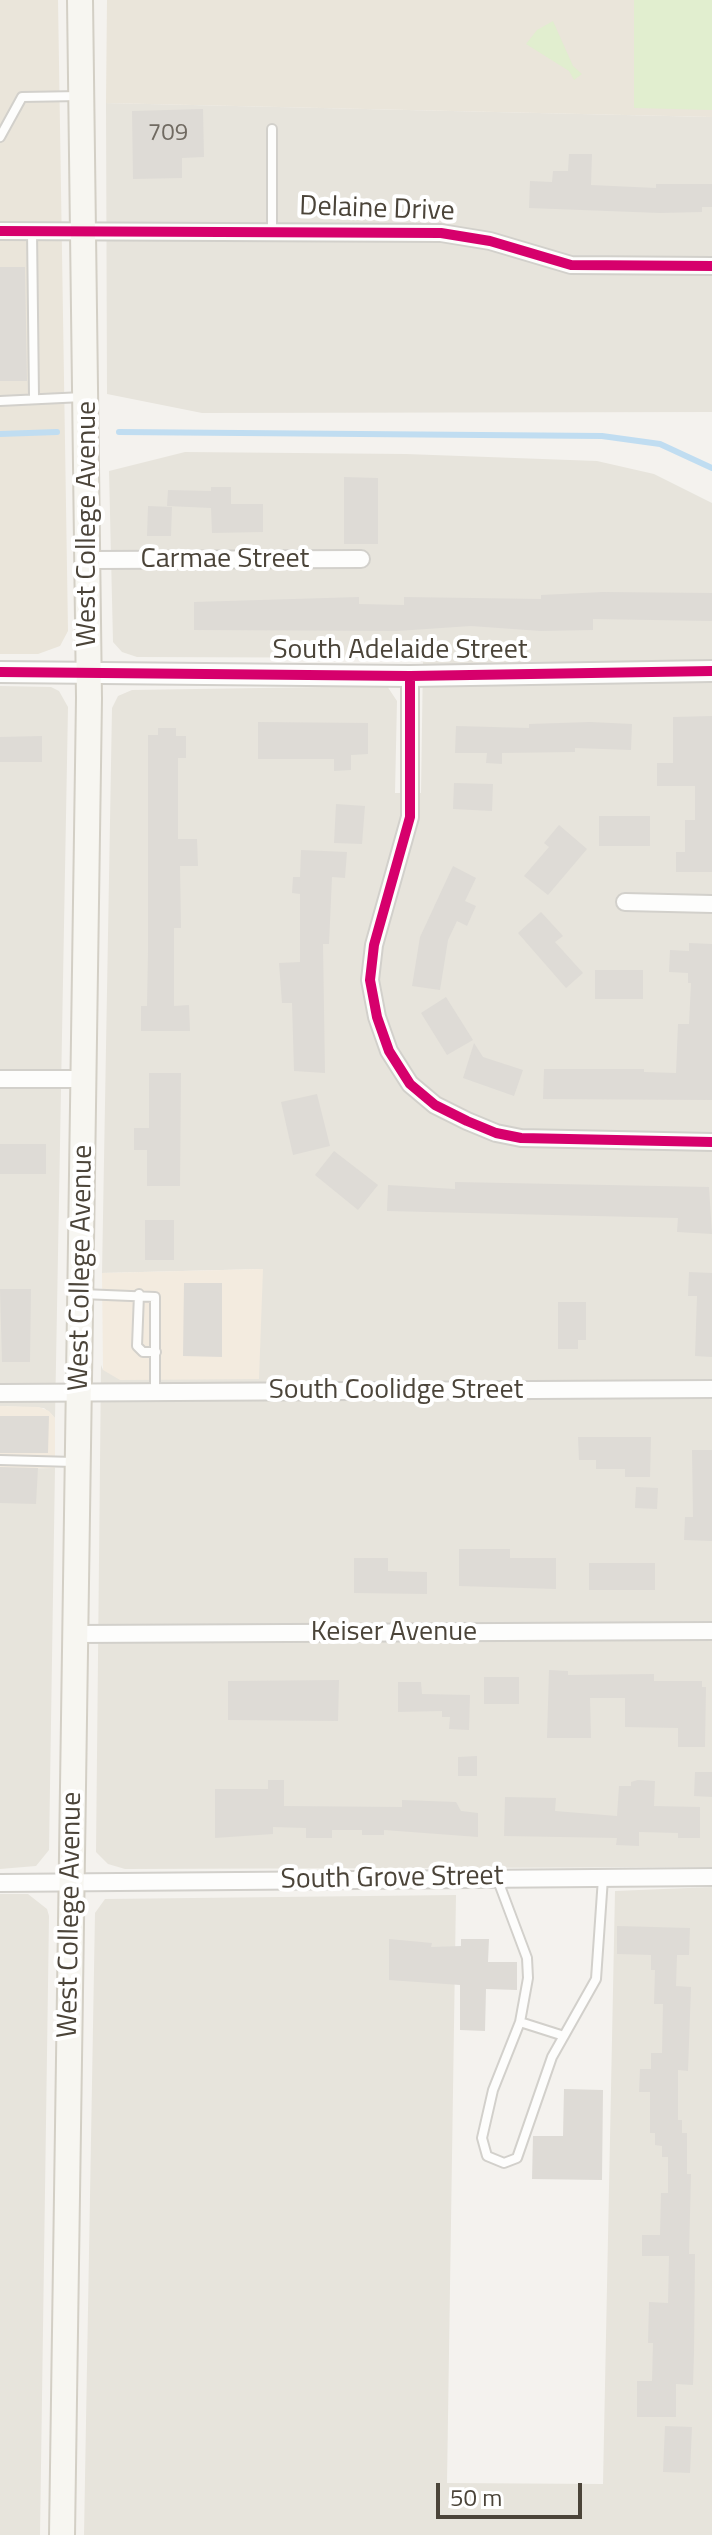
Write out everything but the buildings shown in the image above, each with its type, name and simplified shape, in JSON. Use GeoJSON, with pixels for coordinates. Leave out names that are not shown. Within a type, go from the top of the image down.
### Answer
{"type":"FeatureCollection","features":[{"type":"Feature","properties":{"kind":"main road","name":"West College Avenue"},"geometry":{"type":"LineString","coordinates":[[62,2535],[89,674],[80,0]]}},
{"type":"Feature","properties":{"kind":"street","name":"Delaine Drive"},"geometry":{"type":"LineString","coordinates":[[0,231],[441,233],[490,241],[571,265],[712,266]]}},
{"type":"Feature","properties":{"kind":"street","name":"Carmae Street"},"geometry":{"type":"LineString","coordinates":[[89,560],[361,559]]}},
{"type":"Feature","properties":{"kind":"street","name":"South Adelaide Street"},"geometry":{"type":"LineString","coordinates":[[0,672],[410,676],[712,671]]}},
{"type":"Feature","properties":{"kind":"street"},"geometry":{"type":"LineString","coordinates":[[410,676],[410,817],[374,945],[370,980],[377,1017],[389,1051],[410,1084],[435,1105],[467,1121],[496,1133],[521,1138],[712,1142]]}},
{"type":"Feature","properties":{"kind":"street"},"geometry":{"type":"LineString","coordinates":[[625,902],[712,904]]}},
{"type":"Feature","properties":{"kind":"street"},"geometry":{"type":"LineString","coordinates":[[0,1079],[84,1079]]}},
{"type":"Feature","properties":{"kind":"street","name":"South Coolidge Street"},"geometry":{"type":"LineString","coordinates":[[0,1393],[80,1395],[712,1389]]}},
{"type":"Feature","properties":{"kind":"street","name":"Keiser Avenue"},"geometry":{"type":"LineString","coordinates":[[76,1634],[712,1631]]}},
{"type":"Feature","properties":{"kind":"street","name":"South Grove Street"},"geometry":{"type":"LineString","coordinates":[[0,1883],[712,1877]]}},
{"type":"Feature","properties":{"kind":"lane"},"geometry":{"type":"LineString","coordinates":[[0,137],[22,97],[82,96]]}},
{"type":"Feature","properties":{"kind":"lane"},"geometry":{"type":"LineString","coordinates":[[272,129],[272,231]]}},
{"type":"Feature","properties":{"kind":"lane"},"geometry":{"type":"LineString","coordinates":[[32,230],[34,397]]}},
{"type":"Feature","properties":{"kind":"lane"},"geometry":{"type":"LineString","coordinates":[[0,401],[34,397],[87,397]]}},
{"type":"Feature","properties":{"kind":"lane"},"geometry":{"type":"LineString","coordinates":[[81,1294],[152,1295],[157,1301],[154,1394]]}},
{"type":"Feature","properties":{"kind":"lane"},"geometry":{"type":"LineString","coordinates":[[139,1294],[137,1346],[143,1352],[156,1352]]}},
{"type":"Feature","properties":{"kind":"lane"},"geometry":{"type":"LineString","coordinates":[[0,1460],[79,1462]]}},
{"type":"Feature","properties":{"kind":"lane"},"geometry":{"type":"LineString","coordinates":[[497,1878],[527,1958],[528,1978],[520,2022],[493,2090],[482,2138],[487,2156],[504,2163],[517,2158],[547,2069],[596,1979],[603,1877]]}},
{"type":"Feature","properties":{"kind":"lane"},"geometry":{"type":"LineString","coordinates":[[520,2022],[564,2036]]}},
{"type":"Feature","properties":{"kind":"shaded area"},"geometry":{"type":"Polygon","coordinates":[[[0,0],[58,0],[68,631],[60,646],[38,654],[0,654],[0,0]]]}},
{"type":"Feature","properties":{"kind":"shaded area"},"geometry":{"type":"Polygon","coordinates":[[[107,0],[712,0],[712,117],[106,103],[107,0]]]}},
{"type":"Feature","properties":{"kind":"shaded area"},"geometry":{"type":"Polygon","coordinates":[[[106,103],[712,117],[712,412],[202,413],[107,394],[106,103]]]}},
{"type":"Feature","properties":{"kind":"shaded area"},"geometry":{"type":"Polygon","coordinates":[[[185,452],[406,454],[597,461],[654,474],[712,503],[712,1870],[706,1867],[125,1869],[108,1864],[96,1852],[101,1365],[103,1370],[262,1269],[102,1273],[112,708],[118,696],[132,690],[387,686],[397,701],[395,793],[421,793],[423,658],[137,657],[122,652],[113,642],[109,471],[185,452]]]}},
{"type":"Feature","properties":{"kind":"shaded area"},"geometry":{"type":"Polygon","coordinates":[[[0,686],[51,687],[59,691],[68,707],[55,1418],[44,1408],[0,1406],[0,686]]]}},
{"type":"Feature","properties":{"kind":"shaded area"},"geometry":{"type":"Polygon","coordinates":[[[263,1269],[259,1379],[120,1380],[103,1370],[102,1273],[263,1269]]]}},
{"type":"Feature","properties":{"kind":"shaded area"},"geometry":{"type":"Polygon","coordinates":[[[0,1406],[39,1407],[49,1411],[55,1418],[55,1468],[0,1468],[0,1406]]]}},
{"type":"Feature","properties":{"kind":"shaded area"},"geometry":{"type":"Polygon","coordinates":[[[55,1468],[49,1850],[36,1866],[0,1869],[0,1469],[55,1468]]]}},
{"type":"Feature","properties":{"kind":"shaded area"},"geometry":{"type":"Polygon","coordinates":[[[712,1887],[712,2535],[84,2535],[95,1913],[105,1899],[456,1895],[447,2483],[603,2484],[615,1891],[712,1887]]]}},
{"type":"Feature","properties":{"kind":"shaded area"},"geometry":{"type":"Polygon","coordinates":[[[0,1894],[28,1894],[47,1909],[49,1916],[40,2535],[0,2535],[0,1894]]]}},
{"type":"Feature","properties":{"kind":"green space"},"geometry":{"type":"Polygon","coordinates":[[[634,0],[712,0],[712,110],[634,108],[634,0]]]}},
{"type":"Feature","properties":{"kind":"green space"},"geometry":{"type":"Polygon","coordinates":[[[553,21],[573,66],[582,74],[574,80],[569,71],[526,44],[537,30],[553,21]]]}},
{"type":"Feature","properties":{"kind":"waterway"},"geometry":{"type":"LineString","coordinates":[[0,434],[57,432]]}},
{"type":"Feature","properties":{"kind":"waterway"},"geometry":{"type":"LineString","coordinates":[[119,432],[602,436],[660,444],[712,468]]}},
{"type":"Feature","properties":{"kind":"cycle path"},"geometry":{"type":"LineString","coordinates":[[0,231],[441,233],[490,241],[571,265],[712,266]]}},
{"type":"Feature","properties":{"kind":"cycle path"},"geometry":{"type":"LineString","coordinates":[[0,672],[410,676],[712,671]]}},
{"type":"Feature","properties":{"kind":"cycle path"},"geometry":{"type":"LineString","coordinates":[[410,676],[410,817],[374,945],[370,980],[377,1017],[389,1051],[410,1084],[435,1105],[467,1121],[496,1133],[521,1138],[712,1142]]}}]}
